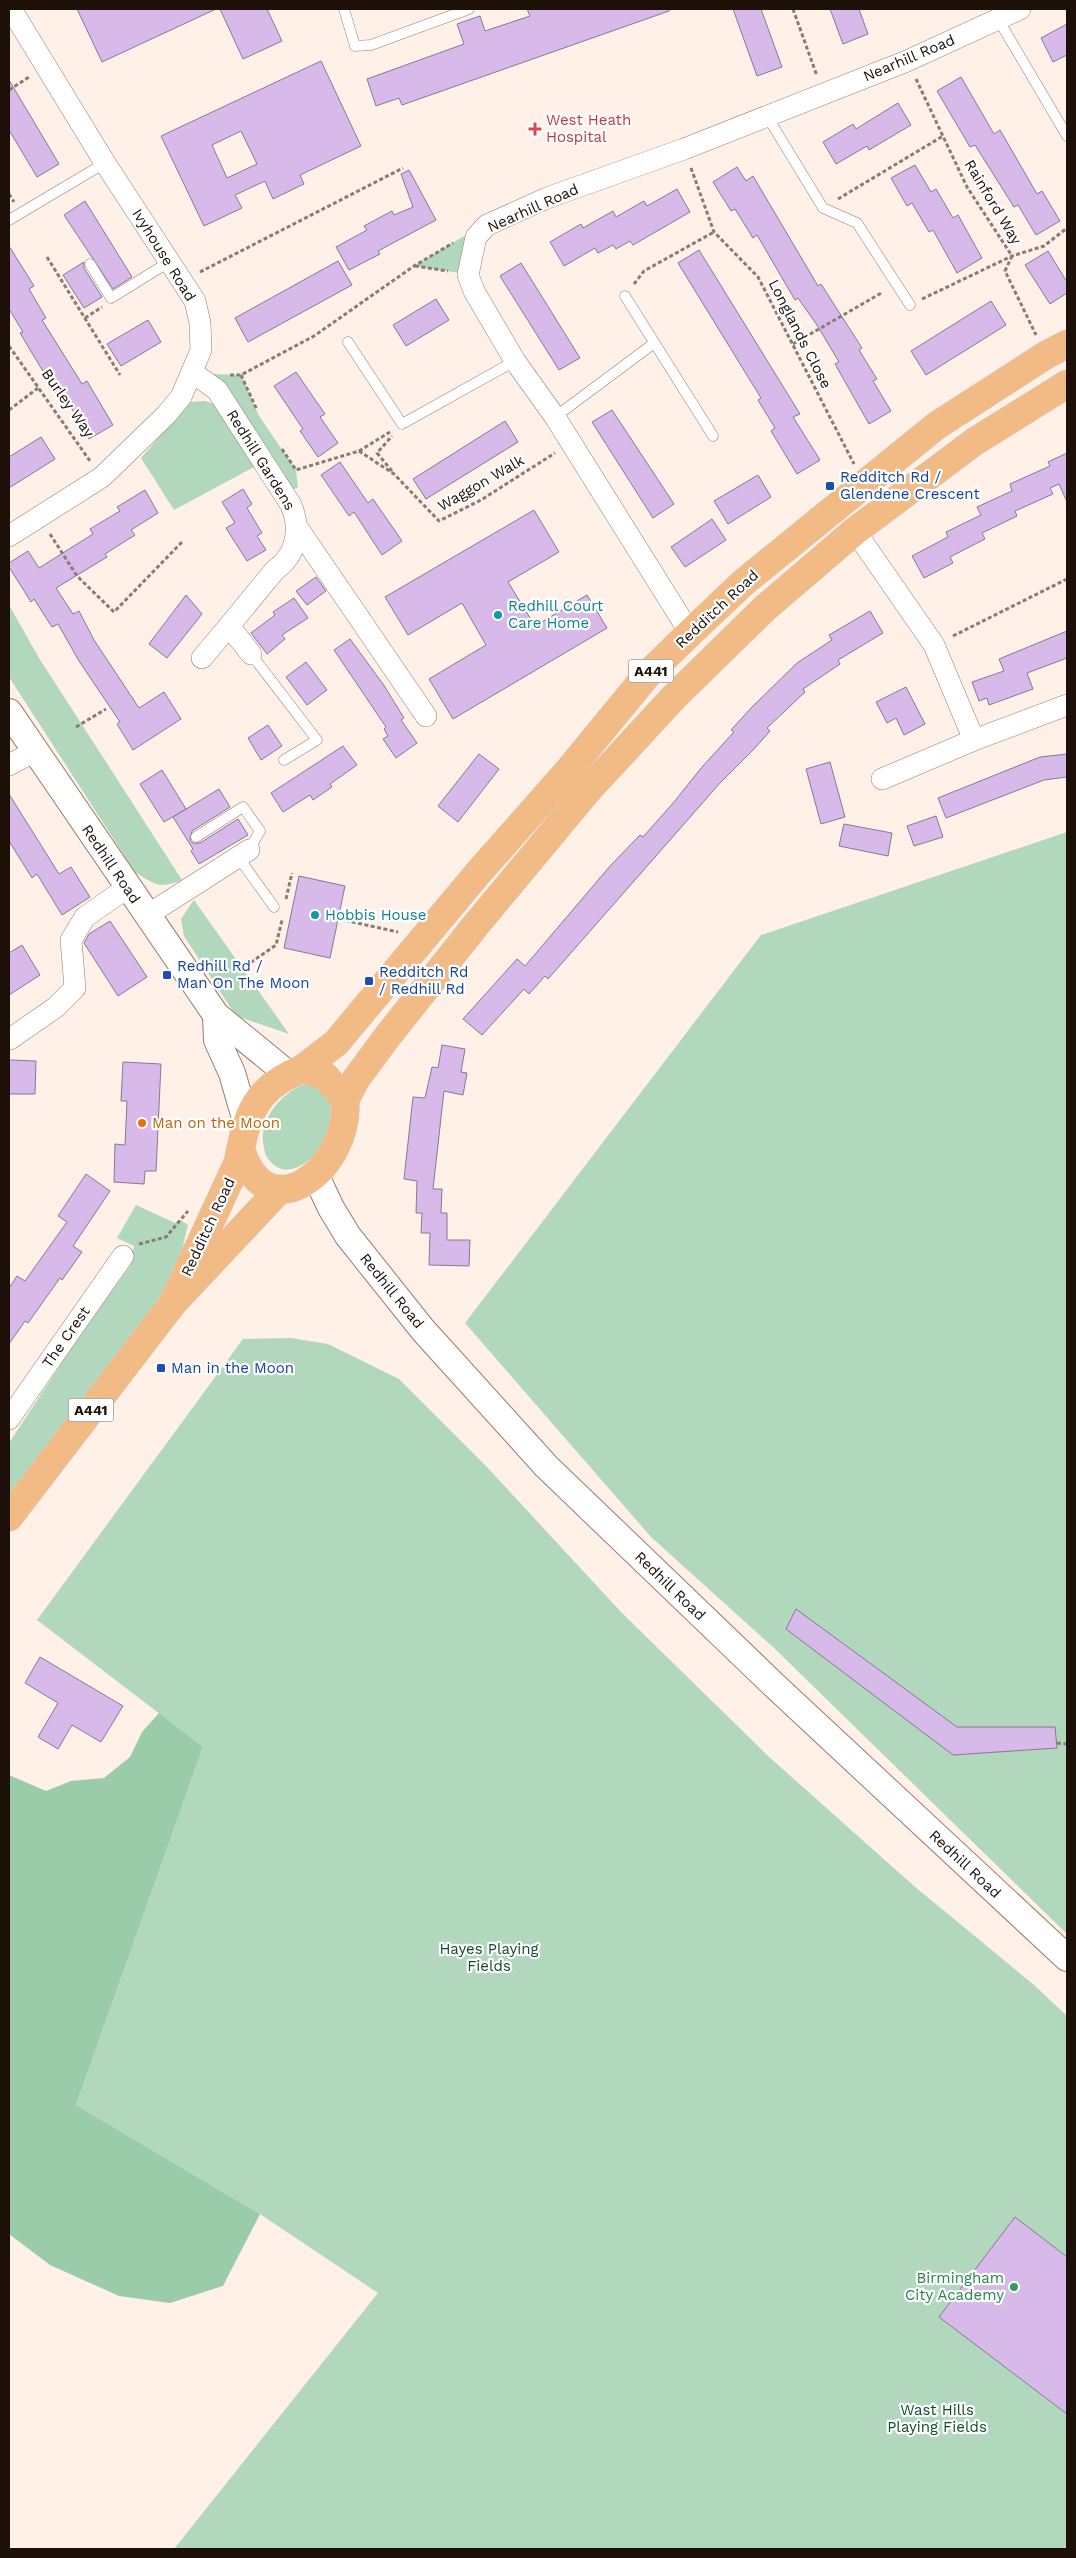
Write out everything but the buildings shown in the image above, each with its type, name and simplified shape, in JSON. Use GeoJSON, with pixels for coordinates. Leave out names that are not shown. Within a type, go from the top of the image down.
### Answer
{"type":"FeatureCollection","features":[{"type":"Feature","properties":{"kind":"highway","name":"Redditch Road"},"geometry":{"type":"LineString","coordinates":[[295,1072],[336,1043],[647,675],[690,633],[744,582],[936,426],[1057,349]]}},
{"type":"Feature","properties":{"kind":"highway"},"geometry":{"type":"LineString","coordinates":[[241,1150],[245,1163],[258,1180],[280,1189],[295,1187],[316,1176],[325,1167],[337,1148],[342,1134],[345,1100],[356,1079],[387,1037],[588,790],[675,696],[765,608],[855,531],[974,442],[1067,384]]}},
{"type":"Feature","properties":{"kind":"highway"},"geometry":{"type":"LineString","coordinates":[[295,1072],[325,1076],[345,1100]]}},
{"type":"Feature","properties":{"kind":"highway","name":"A441"},"geometry":{"type":"LineString","coordinates":[[241,1150],[246,1121],[264,1094],[295,1072]]}},
{"type":"Feature","properties":{"kind":"highway","name":"Redditch Road"},"geometry":{"type":"LineString","coordinates":[[173,1303],[238,1162],[241,1150]]}},
{"type":"Feature","properties":{"kind":"highway","name":"Redditch Road"},"geometry":{"type":"LineString","coordinates":[[9,1517],[173,1303],[280,1189]]}},
{"type":"Feature","properties":{"kind":"street","name":"Ivyhouse Road"},"geometry":{"type":"LineString","coordinates":[[9,536],[102,477],[166,415],[182,397],[194,373],[201,350],[200,323],[195,301],[104,163],[12,9]]}},
{"type":"Feature","properties":{"kind":"street","name":"Nearhill Road"},"geometry":{"type":"LineString","coordinates":[[468,275],[476,237],[487,225],[546,198],[684,149],[907,61],[1020,9]]}},
{"type":"Feature","properties":{"kind":"street"},"geometry":{"type":"LineString","coordinates":[[468,275],[474,291],[515,361],[555,418],[690,633]]}},
{"type":"Feature","properties":{"kind":"street","name":"Redhill Gardens"},"geometry":{"type":"LineString","coordinates":[[194,373],[216,390],[291,505],[297,518],[294,548],[284,564],[275,570],[202,658]]}},
{"type":"Feature","properties":{"kind":"street"},"geometry":{"type":"LineString","coordinates":[[297,527],[426,716]]}},
{"type":"Feature","properties":{"kind":"street"},"geometry":{"type":"LineString","coordinates":[[855,531],[934,645],[974,740]]}},
{"type":"Feature","properties":{"kind":"street"},"geometry":{"type":"LineString","coordinates":[[229,626],[250,654]]}},
{"type":"Feature","properties":{"kind":"street"},"geometry":{"type":"LineString","coordinates":[[882,779],[974,740],[1067,705]]}},
{"type":"Feature","properties":{"kind":"street","name":"Redhill Road"},"geometry":{"type":"LineString","coordinates":[[9,712],[146,916],[216,1015],[295,1072]]}},
{"type":"Feature","properties":{"kind":"street"},"geometry":{"type":"LineString","coordinates":[[9,765],[35,751]]}},
{"type":"Feature","properties":{"kind":"street"},"geometry":{"type":"LineString","coordinates":[[146,916],[244,854]]}},
{"type":"Feature","properties":{"kind":"street"},"geometry":{"type":"LineString","coordinates":[[10,1039],[36,1031],[75,988],[71,940],[85,917],[127,888]]}},
{"type":"Feature","properties":{"kind":"street"},"geometry":{"type":"LineString","coordinates":[[216,1015],[217,1040],[232,1073],[246,1121]]}},
{"type":"Feature","properties":{"kind":"street","name":"Redhill Road"},"geometry":{"type":"LineString","coordinates":[[316,1176],[331,1208],[348,1236],[423,1330],[546,1466],[774,1686],[1067,1958]]}},
{"type":"Feature","properties":{"kind":"street","name":"The Crest"},"geometry":{"type":"LineString","coordinates":[[9,1419],[123,1256]]}},
{"type":"Feature","properties":{"kind":"lane"},"geometry":{"type":"LineString","coordinates":[[344,9],[355,46],[370,45],[469,9]]}},
{"type":"Feature","properties":{"kind":"lane"},"geometry":{"type":"LineString","coordinates":[[998,19],[1067,136]]}},
{"type":"Feature","properties":{"kind":"lane"},"geometry":{"type":"LineString","coordinates":[[767,116],[823,208],[857,223],[910,305]]}},
{"type":"Feature","properties":{"kind":"lane"},"geometry":{"type":"LineString","coordinates":[[9,220],[104,163]]}},
{"type":"Feature","properties":{"kind":"lane"},"geometry":{"type":"LineString","coordinates":[[90,264],[111,298],[169,262]]}},
{"type":"Feature","properties":{"kind":"lane"},"geometry":{"type":"LineString","coordinates":[[625,296],[653,344],[713,436]]}},
{"type":"Feature","properties":{"kind":"lane"},"geometry":{"type":"LineString","coordinates":[[348,342],[402,424],[515,361]]}},
{"type":"Feature","properties":{"kind":"lane"},"geometry":{"type":"LineString","coordinates":[[555,418],[653,344]]}},
{"type":"Feature","properties":{"kind":"lane"},"geometry":{"type":"LineString","coordinates":[[250,654],[318,740],[284,760]]}},
{"type":"Feature","properties":{"kind":"lane"},"geometry":{"type":"LineString","coordinates":[[196,837],[243,807],[260,831],[244,854],[274,907]]}},
{"type":"Feature","properties":{"kind":"path"},"geometry":{"type":"LineString","coordinates":[[793,9],[822,94]]}},
{"type":"Feature","properties":{"kind":"path","name":"Rainford Way"},"geometry":{"type":"LineString","coordinates":[[907,61],[967,187],[1012,256],[1006,271],[1057,349]]}},
{"type":"Feature","properties":{"kind":"path"},"geometry":{"type":"LineString","coordinates":[[823,208],[943,136]]}},
{"type":"Feature","properties":{"kind":"path","name":"Longlands Close"},"geometry":{"type":"LineString","coordinates":[[684,149],[714,232],[758,277],[864,483]]}},
{"type":"Feature","properties":{"kind":"path"},"geometry":{"type":"LineString","coordinates":[[182,282],[403,168]]}},
{"type":"Feature","properties":{"kind":"path"},"geometry":{"type":"LineString","coordinates":[[910,305],[1012,256],[1044,246],[1067,228]]}},
{"type":"Feature","properties":{"kind":"path"},"geometry":{"type":"LineString","coordinates":[[625,296],[644,271],[714,232]]}},
{"type":"Feature","properties":{"kind":"path"},"geometry":{"type":"LineString","coordinates":[[194,373],[240,375],[314,336],[414,266],[455,242]]}},
{"type":"Feature","properties":{"kind":"path"},"geometry":{"type":"LineString","coordinates":[[47,257],[120,375]]}},
{"type":"Feature","properties":{"kind":"path"},"geometry":{"type":"LineString","coordinates":[[414,266],[468,275]]}},
{"type":"Feature","properties":{"kind":"path"},"geometry":{"type":"LineString","coordinates":[[793,344],[896,284]]}},
{"type":"Feature","properties":{"kind":"path","name":"Burley Way"},"geometry":{"type":"LineString","coordinates":[[9,346],[102,477]]}},
{"type":"Feature","properties":{"kind":"path"},"geometry":{"type":"LineString","coordinates":[[240,375],[259,416]]}},
{"type":"Feature","properties":{"kind":"path"},"geometry":{"type":"LineString","coordinates":[[9,410],[38,388]]}},
{"type":"Feature","properties":{"kind":"path"},"geometry":{"type":"LineString","coordinates":[[280,447],[296,470],[359,451],[402,424]]}},
{"type":"Feature","properties":{"kind":"path"},"geometry":{"type":"LineString","coordinates":[[394,474],[377,452],[402,424]]}},
{"type":"Feature","properties":{"kind":"path","name":"Waggon Walk"},"geometry":{"type":"LineString","coordinates":[[359,451],[394,474],[439,522],[481,500],[570,443]]}},
{"type":"Feature","properties":{"kind":"path"},"geometry":{"type":"LineString","coordinates":[[39,517],[77,576],[114,612],[182,542]]}},
{"type":"Feature","properties":{"kind":"path"},"geometry":{"type":"LineString","coordinates":[[934,645],[1067,579]]}},
{"type":"Feature","properties":{"kind":"path"},"geometry":{"type":"LineString","coordinates":[[76,727],[106,709]]}},
{"type":"Feature","properties":{"kind":"path"},"geometry":{"type":"LineString","coordinates":[[286,900],[292,874]]}},
{"type":"Feature","properties":{"kind":"path"},"geometry":{"type":"LineString","coordinates":[[240,970],[276,945],[282,918]]}},
{"type":"Feature","properties":{"kind":"path"},"geometry":{"type":"LineString","coordinates":[[339,918],[406,933]]}},
{"type":"Feature","properties":{"kind":"path"},"geometry":{"type":"LineString","coordinates":[[123,1256],[134,1246],[166,1237],[192,1207]]}},
{"type":"Feature","properties":{"kind":"path"},"geometry":{"type":"LineString","coordinates":[[1057,1743],[1067,1744]]}},
{"type":"Feature","properties":{"kind":"green space"},"geometry":{"type":"Polygon","coordinates":[[[471,232],[460,273],[414,266],[471,232]]]}},
{"type":"Feature","properties":{"kind":"green space"},"geometry":{"type":"Polygon","coordinates":[[[212,374],[241,375],[259,416],[296,470],[298,487],[293,490],[212,374]]]}},
{"type":"Feature","properties":{"kind":"green space"},"geometry":{"type":"Polygon","coordinates":[[[205,401],[215,404],[254,467],[174,510],[141,458],[190,402],[205,401]]]}},
{"type":"Feature","properties":{"kind":"green space"},"geometry":{"type":"Polygon","coordinates":[[[9,605],[39,658],[182,880],[163,885],[153,883],[135,872],[9,677],[9,605]]]}},
{"type":"Feature","properties":{"kind":"green space"},"geometry":{"type":"Polygon","coordinates":[[[1067,832],[1067,1934],[773,1647],[651,1537],[465,1323],[761,935],[1067,832]]]}},
{"type":"Feature","properties":{"kind":"green space"},"geometry":{"type":"Polygon","coordinates":[[[194,900],[289,1034],[236,1016],[184,936],[181,919],[194,900]]]}},
{"type":"Feature","properties":{"kind":"green space"},"geometry":{"type":"Polygon","coordinates":[[[304,1084],[315,1085],[329,1101],[331,1111],[330,1123],[325,1140],[312,1157],[304,1164],[286,1170],[277,1167],[268,1158],[263,1142],[263,1133],[265,1124],[274,1107],[280,1100],[304,1084]]]}},
{"type":"Feature","properties":{"kind":"green space"},"geometry":{"type":"Polygon","coordinates":[[[136,1205],[175,1223],[180,1220],[188,1225],[178,1267],[169,1290],[9,1501],[9,1443],[84,1329],[130,1266],[134,1246],[117,1238],[136,1205]]]}},
{"type":"Feature","properties":{"kind":"green space","name":"Hayes Playing Fields"},"geometry":{"type":"Polygon","coordinates":[[[291,1338],[328,1344],[399,1379],[485,1465],[622,1613],[768,1756],[914,1886],[1034,1985],[1067,2016],[1067,2549],[174,2549],[378,2293],[260,2214],[76,2105],[203,1747],[37,1620],[243,1339],[291,1338]]]}},
{"type":"Feature","properties":{"kind":"green space"},"geometry":{"type":"Polygon","coordinates":[[[159,1713],[203,1747],[76,2105],[260,2214],[223,2286],[170,2303],[119,2296],[50,2265],[9,2234],[9,1775],[46,1791],[71,1781],[104,1778],[130,1757],[142,1732],[159,1713]]]}},
{"type":"Feature","properties":{"kind":"place","name":"West Heath Hospital"},"geometry":{"type":"Point","coordinates":[535,129]}},
{"type":"Feature","properties":{"kind":"place","name":"Redditch Rd / Glendene Crescent"},"geometry":{"type":"Point","coordinates":[830,486]}},
{"type":"Feature","properties":{"kind":"place","name":"Redhill Court Care Home"},"geometry":{"type":"Point","coordinates":[498,615]}},
{"type":"Feature","properties":{"kind":"place","name":"Hobbis House"},"geometry":{"type":"Point","coordinates":[315,915]}},
{"type":"Feature","properties":{"kind":"place","name":"Redhill Rd / Man On The Moon"},"geometry":{"type":"Point","coordinates":[167,975]}},
{"type":"Feature","properties":{"kind":"place","name":"Redditch Rd / Redhill Rd"},"geometry":{"type":"Point","coordinates":[369,981]}},
{"type":"Feature","properties":{"kind":"place","name":"Man on the Moon"},"geometry":{"type":"Point","coordinates":[142,1123]}},
{"type":"Feature","properties":{"kind":"place","name":"Man in the Moon"},"geometry":{"type":"Point","coordinates":[161,1368]}},
{"type":"Feature","properties":{"kind":"place","name":"Birmingham City Academy"},"geometry":{"type":"Point","coordinates":[1014,2287]}},
{"type":"Feature","properties":{"kind":"park label","name":"Wast Hills Playing Fields"},"geometry":{"type":"Point","coordinates":[937,2418]}}]}
